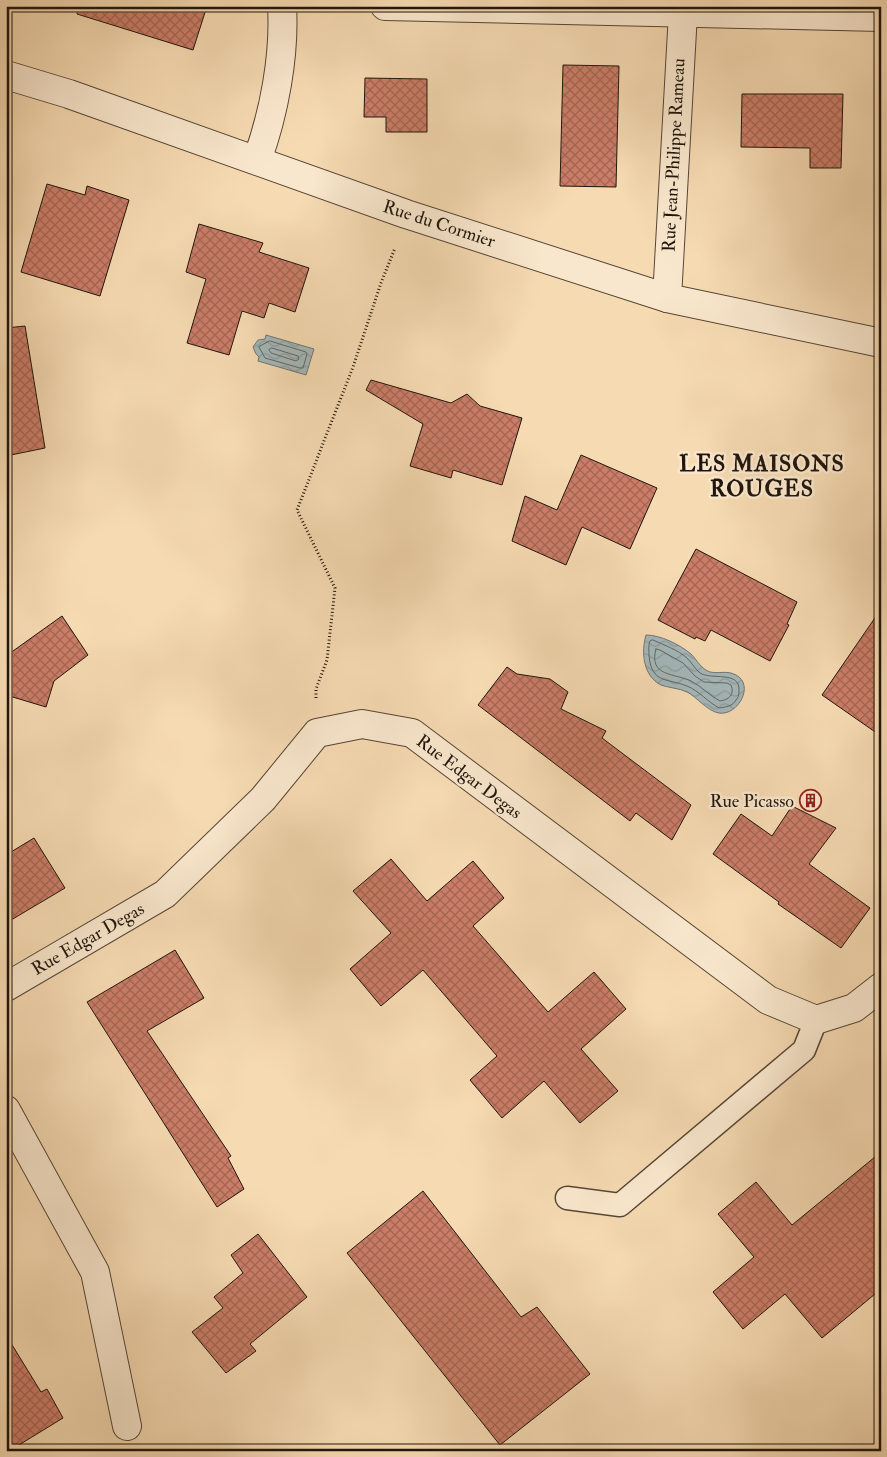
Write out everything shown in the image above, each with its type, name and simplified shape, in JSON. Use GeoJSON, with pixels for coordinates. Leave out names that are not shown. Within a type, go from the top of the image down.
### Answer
{"type":"FeatureCollection","features":[{"type":"Feature","properties":{"kind":"street"},"geometry":{"type":"LineString","coordinates":[[385,6],[881,17]]}},
{"type":"Feature","properties":{"kind":"street"},"geometry":{"type":"LineString","coordinates":[[257,160],[265,138],[281,58],[288,7]]}},
{"type":"Feature","properties":{"kind":"street","name":"Rue Jean-Philippe Rameau"},"geometry":{"type":"LineString","coordinates":[[667,298],[683,13]]}},
{"type":"Feature","properties":{"kind":"street","name":"Rue du Cormier"},"geometry":{"type":"LineString","coordinates":[[6,75],[69,94],[406,214],[667,298],[881,343]]}},
{"type":"Feature","properties":{"kind":"street","name":"Rue Edgar Degas"},"geometry":{"type":"LineString","coordinates":[[6,987],[165,894],[264,799],[317,733],[362,724],[412,733],[768,1000],[816,1020]]}},
{"type":"Feature","properties":{"kind":"street"},"geometry":{"type":"LineString","coordinates":[[816,1020],[854,1008],[881,987]]}},
{"type":"Feature","properties":{"kind":"street"},"geometry":{"type":"LineString","coordinates":[[6,1110],[94,1272],[127,1426]]}},
{"type":"Feature","properties":{"kind":"lane"},"geometry":{"type":"LineString","coordinates":[[567,1198],[620,1205],[804,1050],[816,1020]]}},
{"type":"Feature","properties":{"kind":"path"},"geometry":{"type":"LineString","coordinates":[[317,733],[316,689],[326,660],[335,588],[297,510],[353,367],[406,214]]}},
{"type":"Feature","properties":{"kind":"water"},"geometry":{"type":"Polygon","coordinates":[[[266,335],[314,349],[306,375],[258,361],[259,357],[253,347],[258,340],[265,339],[266,335]]]}},
{"type":"Feature","properties":{"kind":"water"},"geometry":{"type":"Polygon","coordinates":[[[646,635],[663,638],[681,647],[691,654],[707,671],[736,675],[742,680],[744,686],[742,699],[738,705],[726,713],[715,712],[687,692],[661,685],[655,681],[650,676],[645,663],[644,642],[646,635]]]}},
{"type":"Feature","properties":{"kind":"building"},"geometry":{"type":"Polygon","coordinates":[[[78,6],[207,6],[193,50],[77,14],[78,6]]]}},
{"type":"Feature","properties":{"kind":"building"},"geometry":{"type":"Polygon","coordinates":[[[563,65],[619,66],[616,187],[560,186],[563,65]]]}},
{"type":"Feature","properties":{"kind":"building"},"geometry":{"type":"Polygon","coordinates":[[[365,78],[427,79],[427,132],[386,132],[386,117],[364,117],[365,78]]]}},
{"type":"Feature","properties":{"kind":"building"},"geometry":{"type":"Polygon","coordinates":[[[742,94],[843,94],[841,168],[810,168],[810,148],[741,147],[742,94]]]}},
{"type":"Feature","properties":{"kind":"building"},"geometry":{"type":"Polygon","coordinates":[[[47,184],[85,195],[87,186],[129,200],[100,296],[21,272],[47,184]]]}},
{"type":"Feature","properties":{"kind":"building"},"geometry":{"type":"Polygon","coordinates":[[[199,224],[263,243],[259,252],[309,268],[295,312],[269,303],[264,318],[242,311],[229,355],[187,343],[206,279],[186,272],[199,224]]]}},
{"type":"Feature","properties":{"kind":"building"},"geometry":{"type":"Polygon","coordinates":[[[25,326],[45,448],[6,456],[6,328],[25,326]]]}},
{"type":"Feature","properties":{"kind":"building"},"geometry":{"type":"Polygon","coordinates":[[[371,380],[451,403],[467,394],[480,406],[522,418],[502,485],[453,470],[451,478],[410,466],[423,424],[366,390],[371,380]]]}},
{"type":"Feature","properties":{"kind":"building"},"geometry":{"type":"Polygon","coordinates":[[[581,455],[657,488],[630,549],[582,527],[566,565],[512,541],[525,496],[557,510],[581,455]]]}},
{"type":"Feature","properties":{"kind":"building"},"geometry":{"type":"Polygon","coordinates":[[[696,549],[797,602],[787,624],[789,625],[770,661],[711,630],[705,641],[696,637],[695,639],[658,620],[696,549]]]}},
{"type":"Feature","properties":{"kind":"building"},"geometry":{"type":"Polygon","coordinates":[[[881,609],[881,736],[822,695],[881,609]]]}},
{"type":"Feature","properties":{"kind":"building"},"geometry":{"type":"Polygon","coordinates":[[[62,616],[88,655],[54,681],[46,707],[6,695],[6,656],[62,616]]]}},
{"type":"Feature","properties":{"kind":"building"},"geometry":{"type":"Polygon","coordinates":[[[507,667],[517,674],[550,679],[568,692],[561,709],[606,731],[602,738],[691,805],[672,840],[636,813],[630,821],[478,705],[507,667]]]}},
{"type":"Feature","properties":{"kind":"building"},"geometry":{"type":"Polygon","coordinates":[[[792,806],[836,828],[809,864],[870,908],[841,948],[778,904],[779,902],[713,854],[741,814],[772,836],[792,806]]]}},
{"type":"Feature","properties":{"kind":"building"},"geometry":{"type":"Polygon","coordinates":[[[34,838],[65,888],[6,923],[6,855],[34,838]]]}},
{"type":"Feature","properties":{"kind":"building"},"geometry":{"type":"Polygon","coordinates":[[[391,859],[427,901],[473,861],[504,898],[473,926],[548,1012],[594,972],[626,1009],[581,1049],[618,1091],[580,1123],[544,1081],[502,1118],[470,1080],[497,1056],[423,970],[381,1006],[350,969],[391,933],[353,891],[391,859]]]}},
{"type":"Feature","properties":{"kind":"building"},"geometry":{"type":"Polygon","coordinates":[[[175,950],[204,998],[147,1031],[231,1156],[228,1158],[244,1189],[217,1207],[87,1002],[175,950]]]}},
{"type":"Feature","properties":{"kind":"building"},"geometry":{"type":"Polygon","coordinates":[[[881,1152],[881,1289],[822,1338],[785,1294],[743,1329],[713,1292],[754,1257],[718,1214],[756,1182],[792,1225],[881,1152]]]}},
{"type":"Feature","properties":{"kind":"building"},"geometry":{"type":"Polygon","coordinates":[[[423,1191],[521,1317],[537,1307],[590,1374],[500,1445],[347,1253],[423,1191]]]}},
{"type":"Feature","properties":{"kind":"building"},"geometry":{"type":"Polygon","coordinates":[[[258,1234],[307,1297],[250,1344],[256,1351],[226,1373],[192,1332],[223,1308],[214,1297],[243,1273],[231,1255],[258,1234]]]}},
{"type":"Feature","properties":{"kind":"building"},"geometry":{"type":"Polygon","coordinates":[[[6,1335],[41,1392],[47,1389],[63,1418],[9,1451],[6,1451],[6,1335]]]}},
{"type":"Feature","properties":{"kind":"place","name":"Rue Picasso"},"geometry":{"type":"Point","coordinates":[810,801]}},
{"type":"Feature","properties":{"kind":"district","name":"LES MAISONS ROUGES"},"geometry":{"type":"Point","coordinates":[762,476]}}]}
